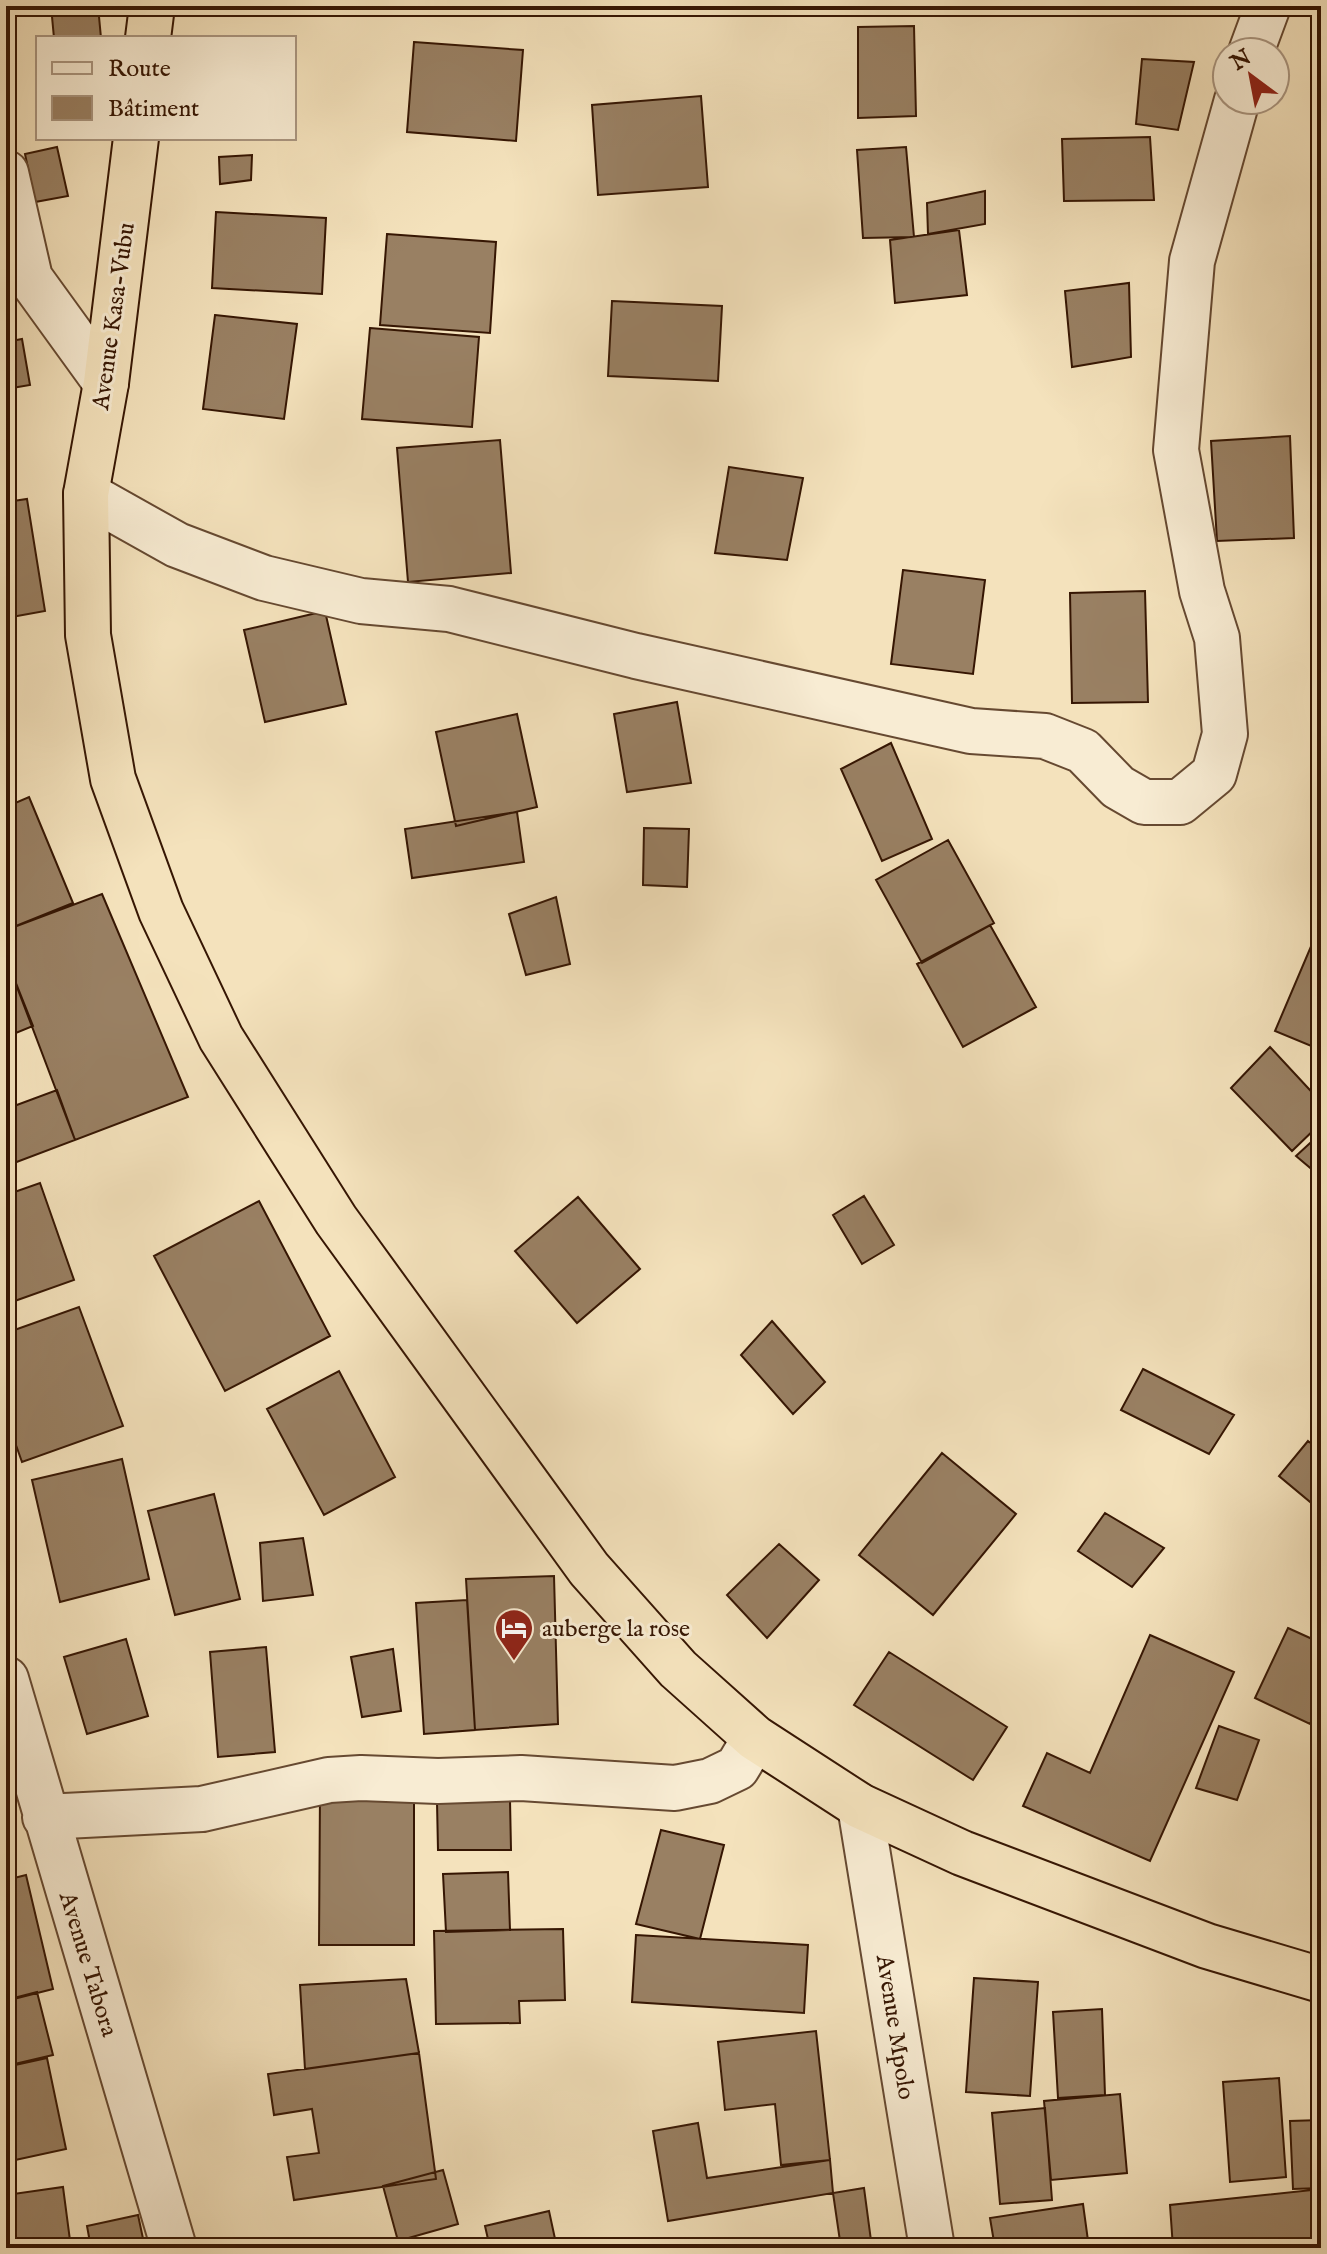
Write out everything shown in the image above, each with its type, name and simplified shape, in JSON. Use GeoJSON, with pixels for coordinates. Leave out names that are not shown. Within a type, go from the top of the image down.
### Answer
{"type":"FeatureCollection","features":[{"type":"Feature","properties":{"kind":"highway"},"geometry":{"type":"LineString","coordinates":[[148,36],[152,6]]}},
{"type":"Feature","properties":{"kind":"highway","name":"Avenue Kasa-Vubu"},"geometry":{"type":"LineString","coordinates":[[136,140],[106,383],[86,494],[88,635],[113,779],[161,911],[221,1038],[336,1220],[589,1569],[678,1669],[755,1738],[860,1806],[962,1853],[1207,1946],[1321,1980]]}},
{"type":"Feature","properties":{"kind":"street"},"geometry":{"type":"LineString","coordinates":[[1257,36],[1268,6]]}},
{"type":"Feature","properties":{"kind":"street"},"geometry":{"type":"LineString","coordinates":[[86,494],[177,545],[264,578],[361,601],[449,609],[636,656],[971,731],[1045,736],[1083,751],[1118,787],[1144,802],[1180,802],[1214,774],[1225,734],[1217,638],[1202,591],[1176,450],[1192,261],[1233,116]]}},
{"type":"Feature","properties":{"kind":"street"},"geometry":{"type":"LineString","coordinates":[[6,173],[30,278],[106,383]]}},
{"type":"Feature","properties":{"kind":"street","name":"Avenue Tabora"},"geometry":{"type":"LineString","coordinates":[[6,1679],[174,2248]]}},
{"type":"Feature","properties":{"kind":"street"},"geometry":{"type":"LineString","coordinates":[[45,1817],[202,1809],[329,1780],[361,1778],[438,1781],[521,1778],[675,1788],[710,1781],[737,1768],[755,1738]]}},
{"type":"Feature","properties":{"kind":"street","name":"Avenue Mpolo"},"geometry":{"type":"LineString","coordinates":[[860,1806],[932,2248]]}},
{"type":"Feature","properties":{"kind":"building"},"geometry":{"type":"Polygon","coordinates":[[[51,6],[98,6],[101,36],[54,36],[51,6]]]}},
{"type":"Feature","properties":{"kind":"building"},"geometry":{"type":"Polygon","coordinates":[[[914,26],[916,116],[858,118],[858,27],[914,26]]]}},
{"type":"Feature","properties":{"kind":"building"},"geometry":{"type":"Polygon","coordinates":[[[414,42],[523,50],[516,141],[407,132],[414,42]]]}},
{"type":"Feature","properties":{"kind":"building"},"geometry":{"type":"Polygon","coordinates":[[[1142,59],[1194,62],[1178,130],[1136,124],[1142,59]]]}},
{"type":"Feature","properties":{"kind":"building"},"geometry":{"type":"Polygon","coordinates":[[[701,96],[708,187],[598,195],[592,105],[701,96]]]}},
{"type":"Feature","properties":{"kind":"building"},"geometry":{"type":"Polygon","coordinates":[[[1150,137],[1154,200],[1064,201],[1062,139],[1150,137]]]}},
{"type":"Feature","properties":{"kind":"building"},"geometry":{"type":"Polygon","coordinates":[[[57,147],[68,196],[35,202],[25,154],[57,147]]]}},
{"type":"Feature","properties":{"kind":"building"},"geometry":{"type":"Polygon","coordinates":[[[906,147],[914,237],[863,238],[857,150],[906,147]]]}},
{"type":"Feature","properties":{"kind":"building"},"geometry":{"type":"Polygon","coordinates":[[[252,155],[251,180],[220,184],[219,157],[252,155]]]}},
{"type":"Feature","properties":{"kind":"building"},"geometry":{"type":"Polygon","coordinates":[[[985,191],[985,224],[928,234],[927,203],[985,191]]]}},
{"type":"Feature","properties":{"kind":"building"},"geometry":{"type":"Polygon","coordinates":[[[216,212],[326,218],[322,294],[212,288],[216,212]]]}},
{"type":"Feature","properties":{"kind":"building"},"geometry":{"type":"Polygon","coordinates":[[[959,230],[967,295],[895,303],[890,240],[959,230]]]}},
{"type":"Feature","properties":{"kind":"building"},"geometry":{"type":"Polygon","coordinates":[[[387,234],[496,242],[490,333],[380,325],[387,234]]]}},
{"type":"Feature","properties":{"kind":"building"},"geometry":{"type":"Polygon","coordinates":[[[1129,283],[1131,357],[1072,367],[1065,291],[1129,283]]]}},
{"type":"Feature","properties":{"kind":"building"},"geometry":{"type":"Polygon","coordinates":[[[612,301],[722,306],[718,381],[608,376],[612,301]]]}},
{"type":"Feature","properties":{"kind":"building"},"geometry":{"type":"Polygon","coordinates":[[[215,315],[297,324],[284,419],[203,409],[215,315]]]}},
{"type":"Feature","properties":{"kind":"building"},"geometry":{"type":"Polygon","coordinates":[[[370,328],[479,337],[472,427],[362,419],[370,328]]]}},
{"type":"Feature","properties":{"kind":"building"},"geometry":{"type":"Polygon","coordinates":[[[22,339],[30,385],[6,389],[6,342],[22,339]]]}},
{"type":"Feature","properties":{"kind":"building"},"geometry":{"type":"Polygon","coordinates":[[[1290,436],[1294,538],[1217,541],[1211,441],[1290,436]]]}},
{"type":"Feature","properties":{"kind":"building"},"geometry":{"type":"Polygon","coordinates":[[[500,440],[511,573],[408,582],[397,448],[500,440]]]}},
{"type":"Feature","properties":{"kind":"building"},"geometry":{"type":"Polygon","coordinates":[[[729,467],[803,478],[787,560],[715,553],[729,467]]]}},
{"type":"Feature","properties":{"kind":"building"},"geometry":{"type":"Polygon","coordinates":[[[27,499],[45,611],[6,618],[6,502],[27,499]]]}},
{"type":"Feature","properties":{"kind":"building"},"geometry":{"type":"Polygon","coordinates":[[[903,570],[985,580],[973,674],[891,664],[903,570]]]}},
{"type":"Feature","properties":{"kind":"building"},"geometry":{"type":"Polygon","coordinates":[[[1145,591],[1148,702],[1072,703],[1070,593],[1145,591]]]}},
{"type":"Feature","properties":{"kind":"building"},"geometry":{"type":"Polygon","coordinates":[[[325,611],[346,704],[265,722],[244,630],[325,611]]]}},
{"type":"Feature","properties":{"kind":"building"},"geometry":{"type":"Polygon","coordinates":[[[677,702],[691,783],[627,792],[614,714],[677,702]]]}},
{"type":"Feature","properties":{"kind":"building"},"geometry":{"type":"Polygon","coordinates":[[[517,714],[537,807],[456,826],[436,732],[517,714]]]}},
{"type":"Feature","properties":{"kind":"building"},"geometry":{"type":"Polygon","coordinates":[[[891,743],[932,839],[882,861],[841,769],[891,743]]]}},
{"type":"Feature","properties":{"kind":"building"},"geometry":{"type":"Polygon","coordinates":[[[29,797],[73,903],[6,930],[6,807],[29,797]]]}},
{"type":"Feature","properties":{"kind":"building"},"geometry":{"type":"Polygon","coordinates":[[[517,812],[524,862],[412,878],[405,829],[517,812]]]}},
{"type":"Feature","properties":{"kind":"building"},"geometry":{"type":"Polygon","coordinates":[[[644,828],[689,829],[687,887],[643,885],[644,828]]]}},
{"type":"Feature","properties":{"kind":"building"},"geometry":{"type":"Polygon","coordinates":[[[948,840],[994,923],[922,963],[876,880],[948,840]]]}},
{"type":"Feature","properties":{"kind":"building"},"geometry":{"type":"Polygon","coordinates":[[[102,894],[188,1097],[75,1140],[6,958],[6,930],[102,894]]]}},
{"type":"Feature","properties":{"kind":"building"},"geometry":{"type":"Polygon","coordinates":[[[556,897],[570,964],[526,975],[509,914],[556,897]]]}},
{"type":"Feature","properties":{"kind":"building"},"geometry":{"type":"Polygon","coordinates":[[[1321,923],[1321,1050],[1275,1031],[1321,923]]]}},
{"type":"Feature","properties":{"kind":"building"},"geometry":{"type":"Polygon","coordinates":[[[990,925],[1036,1007],[963,1047],[917,964],[990,925]]]}},
{"type":"Feature","properties":{"kind":"building"},"geometry":{"type":"Polygon","coordinates":[[[6,958],[33,1026],[6,1037],[6,958]]]}},
{"type":"Feature","properties":{"kind":"building"},"geometry":{"type":"Polygon","coordinates":[[[1270,1047],[1321,1102],[1321,1123],[1292,1151],[1231,1088],[1270,1047]]]}},
{"type":"Feature","properties":{"kind":"building"},"geometry":{"type":"Polygon","coordinates":[[[57,1090],[75,1140],[6,1166],[6,1109],[57,1090]]]}},
{"type":"Feature","properties":{"kind":"building"},"geometry":{"type":"Polygon","coordinates":[[[1321,1133],[1321,1177],[1296,1156],[1321,1133]]]}},
{"type":"Feature","properties":{"kind":"building"},"geometry":{"type":"Polygon","coordinates":[[[40,1183],[74,1280],[9,1303],[6,1195],[40,1183]]]}},
{"type":"Feature","properties":{"kind":"building"},"geometry":{"type":"Polygon","coordinates":[[[864,1196],[894,1245],[862,1264],[833,1215],[864,1196]]]}},
{"type":"Feature","properties":{"kind":"building"},"geometry":{"type":"Polygon","coordinates":[[[578,1197],[640,1269],[577,1323],[515,1251],[578,1197]]]}},
{"type":"Feature","properties":{"kind":"building"},"geometry":{"type":"Polygon","coordinates":[[[259,1201],[330,1336],[225,1391],[154,1256],[259,1201]]]}},
{"type":"Feature","properties":{"kind":"building"},"geometry":{"type":"Polygon","coordinates":[[[79,1307],[123,1426],[22,1462],[6,1417],[6,1333],[79,1307]]]}},
{"type":"Feature","properties":{"kind":"building"},"geometry":{"type":"Polygon","coordinates":[[[772,1321],[825,1382],[793,1414],[741,1355],[772,1321]]]}},
{"type":"Feature","properties":{"kind":"building"},"geometry":{"type":"Polygon","coordinates":[[[1143,1369],[1234,1415],[1209,1454],[1121,1410],[1143,1369]]]}},
{"type":"Feature","properties":{"kind":"building"},"geometry":{"type":"Polygon","coordinates":[[[339,1371],[395,1477],[324,1515],[267,1409],[339,1371]]]}},
{"type":"Feature","properties":{"kind":"building"},"geometry":{"type":"Polygon","coordinates":[[[1308,1441],[1321,1451],[1321,1511],[1279,1476],[1308,1441]]]}},
{"type":"Feature","properties":{"kind":"building"},"geometry":{"type":"Polygon","coordinates":[[[942,1453],[1016,1514],[933,1615],[859,1555],[942,1453]]]}},
{"type":"Feature","properties":{"kind":"building"},"geometry":{"type":"Polygon","coordinates":[[[122,1459],[149,1579],[60,1602],[32,1480],[122,1459]]]}},
{"type":"Feature","properties":{"kind":"building"},"geometry":{"type":"Polygon","coordinates":[[[214,1494],[240,1599],[175,1615],[148,1511],[214,1494]]]}},
{"type":"Feature","properties":{"kind":"building"},"geometry":{"type":"Polygon","coordinates":[[[1105,1513],[1164,1548],[1132,1587],[1078,1551],[1105,1513]]]}},
{"type":"Feature","properties":{"kind":"building"},"geometry":{"type":"Polygon","coordinates":[[[303,1538],[313,1595],[263,1601],[260,1543],[303,1538]]]}},
{"type":"Feature","properties":{"kind":"building"},"geometry":{"type":"Polygon","coordinates":[[[779,1544],[819,1580],[767,1638],[727,1595],[779,1544]]]}},
{"type":"Feature","properties":{"kind":"building","name":"auberge la rose"},"geometry":{"type":"Polygon","coordinates":[[[554,1576],[558,1724],[475,1730],[466,1579],[554,1576]]]}},
{"type":"Feature","properties":{"kind":"building"},"geometry":{"type":"Polygon","coordinates":[[[467,1600],[475,1730],[424,1734],[416,1603],[467,1600]]]}},
{"type":"Feature","properties":{"kind":"building"},"geometry":{"type":"Polygon","coordinates":[[[1288,1628],[1321,1643],[1321,1702],[1310,1724],[1255,1698],[1288,1628]]]}},
{"type":"Feature","properties":{"kind":"building"},"geometry":{"type":"Polygon","coordinates":[[[1150,1635],[1234,1672],[1150,1861],[1023,1806],[1047,1753],[1090,1773],[1150,1635]]]}},
{"type":"Feature","properties":{"kind":"building"},"geometry":{"type":"Polygon","coordinates":[[[126,1639],[148,1716],[87,1734],[64,1657],[126,1639]]]}},
{"type":"Feature","properties":{"kind":"building"},"geometry":{"type":"Polygon","coordinates":[[[266,1647],[275,1752],[218,1757],[210,1652],[266,1647]]]}},
{"type":"Feature","properties":{"kind":"building"},"geometry":{"type":"Polygon","coordinates":[[[393,1649],[401,1711],[362,1717],[351,1657],[393,1649]]]}},
{"type":"Feature","properties":{"kind":"building"},"geometry":{"type":"Polygon","coordinates":[[[889,1652],[1007,1727],[973,1780],[854,1705],[889,1652]]]}},
{"type":"Feature","properties":{"kind":"building"},"geometry":{"type":"Polygon","coordinates":[[[1219,1726],[1259,1740],[1237,1800],[1196,1788],[1219,1726]]]}},
{"type":"Feature","properties":{"kind":"building"},"geometry":{"type":"Polygon","coordinates":[[[414,1790],[414,1945],[319,1945],[320,1791],[414,1790]]]}},
{"type":"Feature","properties":{"kind":"building"},"geometry":{"type":"Polygon","coordinates":[[[510,1800],[511,1850],[438,1850],[437,1802],[510,1800]]]}},
{"type":"Feature","properties":{"kind":"building"},"geometry":{"type":"Polygon","coordinates":[[[1321,1827],[1321,1847],[1313,1844],[1321,1827]]]}},
{"type":"Feature","properties":{"kind":"building"},"geometry":{"type":"Polygon","coordinates":[[[661,1830],[724,1845],[700,1939],[636,1924],[661,1830]]]}},
{"type":"Feature","properties":{"kind":"building"},"geometry":{"type":"Polygon","coordinates":[[[508,1872],[510,1930],[446,1932],[443,1874],[508,1872]]]}},
{"type":"Feature","properties":{"kind":"building"},"geometry":{"type":"Polygon","coordinates":[[[26,1875],[53,1989],[6,2001],[6,1880],[26,1875]]]}},
{"type":"Feature","properties":{"kind":"building"},"geometry":{"type":"Polygon","coordinates":[[[563,1929],[565,2000],[519,2001],[520,2023],[436,2024],[434,1931],[563,1929]]]}},
{"type":"Feature","properties":{"kind":"building"},"geometry":{"type":"Polygon","coordinates":[[[636,1935],[808,1945],[804,2013],[632,2002],[636,1935]]]}},
{"type":"Feature","properties":{"kind":"building"},"geometry":{"type":"Polygon","coordinates":[[[974,1978],[1038,1982],[1030,2096],[966,2092],[974,1978]]]}},
{"type":"Feature","properties":{"kind":"building"},"geometry":{"type":"Polygon","coordinates":[[[406,1979],[419,2053],[305,2069],[300,1985],[406,1979]]]}},
{"type":"Feature","properties":{"kind":"building"},"geometry":{"type":"Polygon","coordinates":[[[37,1992],[53,2055],[6,2066],[6,2000],[37,1992]]]}},
{"type":"Feature","properties":{"kind":"building"},"geometry":{"type":"Polygon","coordinates":[[[1102,2009],[1105,2095],[1058,2098],[1053,2012],[1102,2009]]]}},
{"type":"Feature","properties":{"kind":"building"},"geometry":{"type":"Polygon","coordinates":[[[816,2031],[830,2160],[781,2165],[775,2104],[725,2110],[718,2042],[816,2031]]]}},
{"type":"Feature","properties":{"kind":"building"},"geometry":{"type":"Polygon","coordinates":[[[419,2053],[436,2179],[294,2200],[287,2157],[319,2153],[312,2109],[274,2115],[268,2074],[419,2053]]]}},
{"type":"Feature","properties":{"kind":"building"},"geometry":{"type":"Polygon","coordinates":[[[47,2058],[66,2149],[6,2162],[6,2067],[47,2058]]]}},
{"type":"Feature","properties":{"kind":"building"},"geometry":{"type":"Polygon","coordinates":[[[1279,2078],[1286,2177],[1230,2182],[1223,2082],[1279,2078]]]}},
{"type":"Feature","properties":{"kind":"building"},"geometry":{"type":"Polygon","coordinates":[[[1120,2094],[1127,2173],[1051,2180],[1044,2101],[1120,2094]]]}},
{"type":"Feature","properties":{"kind":"building"},"geometry":{"type":"Polygon","coordinates":[[[1045,2108],[1052,2200],[1000,2204],[992,2113],[1045,2108]]]}},
{"type":"Feature","properties":{"kind":"building"},"geometry":{"type":"Polygon","coordinates":[[[1321,2120],[1321,2188],[1293,2189],[1290,2121],[1321,2120]]]}},
{"type":"Feature","properties":{"kind":"building"},"geometry":{"type":"Polygon","coordinates":[[[698,2123],[707,2178],[830,2160],[833,2193],[668,2221],[653,2131],[698,2123]]]}},
{"type":"Feature","properties":{"kind":"building"},"geometry":{"type":"Polygon","coordinates":[[[443,2170],[458,2224],[398,2241],[383,2186],[443,2170]]]}},
{"type":"Feature","properties":{"kind":"building"},"geometry":{"type":"Polygon","coordinates":[[[63,2187],[71,2248],[14,2248],[6,2195],[63,2187]]]}},
{"type":"Feature","properties":{"kind":"building"},"geometry":{"type":"Polygon","coordinates":[[[864,2188],[872,2248],[841,2248],[833,2193],[864,2188]]]}},
{"type":"Feature","properties":{"kind":"building"},"geometry":{"type":"Polygon","coordinates":[[[1321,2189],[1321,2248],[1173,2248],[1170,2205],[1321,2189]]]}},
{"type":"Feature","properties":{"kind":"building"},"geometry":{"type":"Polygon","coordinates":[[[1083,2204],[1089,2248],[995,2248],[990,2218],[1083,2204]]]}},
{"type":"Feature","properties":{"kind":"building"},"geometry":{"type":"Polygon","coordinates":[[[549,2211],[557,2248],[490,2248],[485,2226],[549,2211]]]}},
{"type":"Feature","properties":{"kind":"building"},"geometry":{"type":"Polygon","coordinates":[[[138,2215],[145,2248],[91,2248],[87,2226],[138,2215]]]}},
{"type":"Feature","properties":{"kind":"place","name":"auberge la rose"},"geometry":{"type":"Point","coordinates":[514,1662]}}]}
